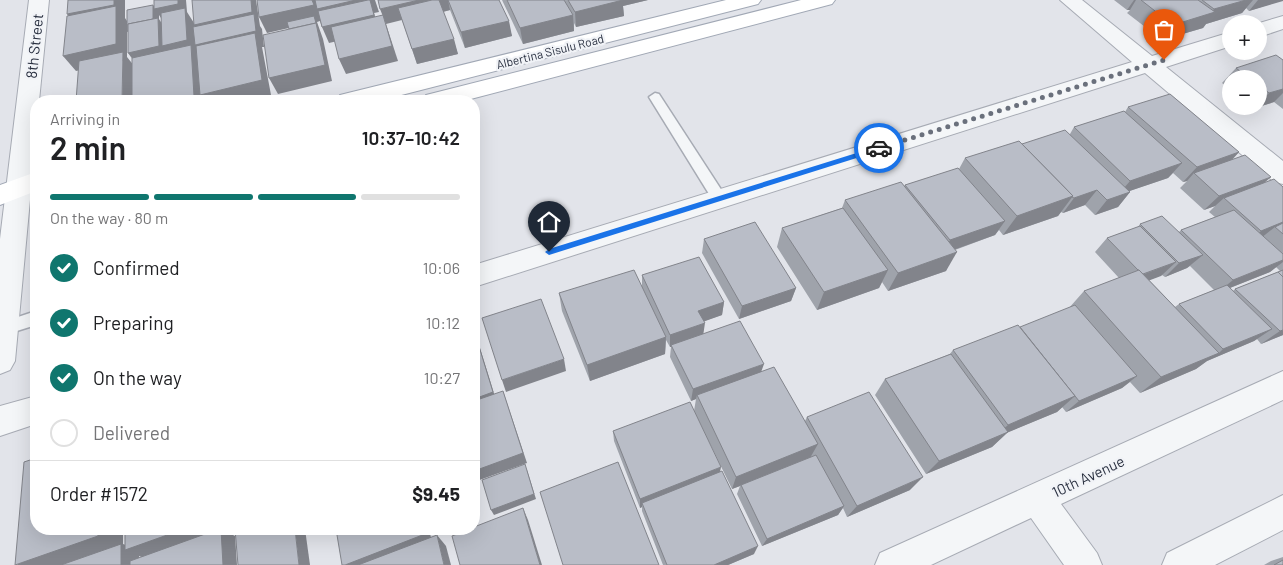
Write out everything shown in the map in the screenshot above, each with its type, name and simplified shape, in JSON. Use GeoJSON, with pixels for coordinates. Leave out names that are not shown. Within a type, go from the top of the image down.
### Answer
{"type":"FeatureCollection","features":[{"type":"Feature","properties":{"kind":"main road","name":"Albertina Sisulu Road"},"geometry":{"type":"LineString","coordinates":[[372,95],[751,0]]}},
{"type":"Feature","properties":{"kind":"main road","name":"Albertina Sisulu Road"},"geometry":{"type":"LineString","coordinates":[[457,95],[824,0]]}},
{"type":"Feature","properties":{"kind":"street","name":"8th Street"},"geometry":{"type":"LineString","coordinates":[[0,361],[39,0]]}},
{"type":"Feature","properties":{"kind":"street"},"geometry":{"type":"LineString","coordinates":[[1070,0],[1283,175]]}},
{"type":"Feature","properties":{"kind":"street"},"geometry":{"type":"LineString","coordinates":[[1267,27],[1283,22]]}},
{"type":"Feature","properties":{"kind":"street"},"geometry":{"type":"LineString","coordinates":[[480,274],[1222,41]]}},
{"type":"Feature","properties":{"kind":"street","name":"10th Avenue"},"geometry":{"type":"LineString","coordinates":[[892,565],[1283,385]]}},
{"type":"Feature","properties":{"kind":"street"},"geometry":{"type":"LineString","coordinates":[[0,421],[30,412]]}},
{"type":"Feature","properties":{"kind":"street"},"geometry":{"type":"LineString","coordinates":[[1037,499],[1084,565]]}},
{"type":"Feature","properties":{"kind":"street"},"geometry":{"type":"LineString","coordinates":[[1179,565],[1283,512]]}},
{"type":"Feature","properties":{"kind":"lane"},"geometry":{"type":"LineString","coordinates":[[655,97],[720,198]]}},
{"type":"Feature","properties":{"kind":"lane"},"geometry":{"type":"LineString","coordinates":[[4,328],[30,320]]}},
{"type":"Feature","properties":{"kind":"building"},"geometry":{"type":"Polygon","coordinates":[[[68,0],[114,0],[114,5],[67,14],[68,0]]]}},
{"type":"Feature","properties":{"kind":"building"},"geometry":{"type":"Polygon","coordinates":[[[154,0],[178,0],[178,4],[154,9],[154,0]]]}},
{"type":"Feature","properties":{"kind":"building"},"geometry":{"type":"Polygon","coordinates":[[[192,0],[251,0],[252,12],[194,25],[192,0]]]}},
{"type":"Feature","properties":{"kind":"building"},"geometry":{"type":"Polygon","coordinates":[[[257,0],[312,0],[314,5],[259,17],[257,0]]]}},
{"type":"Feature","properties":{"kind":"building"},"geometry":{"type":"Polygon","coordinates":[[[315,0],[356,0],[317,9],[315,0]]]}},
{"type":"Feature","properties":{"kind":"building"},"geometry":{"type":"Polygon","coordinates":[[[370,0],[374,15],[322,27],[318,11],[370,0]]]}},
{"type":"Feature","properties":{"kind":"building"},"geometry":{"type":"Polygon","coordinates":[[[378,0],[419,0],[380,9],[378,0]]]}},
{"type":"Feature","properties":{"kind":"building"},"geometry":{"type":"Polygon","coordinates":[[[439,0],[454,39],[412,49],[398,8],[439,0]]]}},
{"type":"Feature","properties":{"kind":"building"},"geometry":{"type":"Polygon","coordinates":[[[448,0],[499,0],[509,21],[461,32],[448,0]]]}},
{"type":"Feature","properties":{"kind":"building"},"geometry":{"type":"Polygon","coordinates":[[[507,0],[564,0],[573,15],[520,28],[507,0]]]}},
{"type":"Feature","properties":{"kind":"building"},"geometry":{"type":"Polygon","coordinates":[[[568,0],[623,0],[575,12],[568,0]]]}},
{"type":"Feature","properties":{"kind":"building"},"geometry":{"type":"Polygon","coordinates":[[[1141,0],[1198,0],[1215,12],[1173,25],[1141,0]]]}},
{"type":"Feature","properties":{"kind":"building"},"geometry":{"type":"Polygon","coordinates":[[[1202,0],[1246,0],[1214,9],[1202,0]]]}},
{"type":"Feature","properties":{"kind":"building"},"geometry":{"type":"Polygon","coordinates":[[[153,5],[153,19],[128,24],[127,31],[127,10],[153,5]]]}},
{"type":"Feature","properties":{"kind":"building"},"geometry":{"type":"Polygon","coordinates":[[[116,6],[116,44],[63,56],[67,16],[116,6]]]}},
{"type":"Feature","properties":{"kind":"building"},"geometry":{"type":"Polygon","coordinates":[[[185,8],[187,40],[162,46],[161,13],[185,8]]]}},
{"type":"Feature","properties":{"kind":"building"},"geometry":{"type":"Polygon","coordinates":[[[254,14],[256,31],[195,45],[193,27],[254,14]]]}},
{"type":"Feature","properties":{"kind":"building"},"geometry":{"type":"Polygon","coordinates":[[[383,15],[392,46],[339,59],[331,27],[383,15]]]}},
{"type":"Feature","properties":{"kind":"building"},"geometry":{"type":"Polygon","coordinates":[[[314,16],[316,23],[289,29],[287,22],[314,16]]]}},
{"type":"Feature","properties":{"kind":"building"},"geometry":{"type":"Polygon","coordinates":[[[158,18],[159,46],[128,53],[128,24],[158,18]]]}},
{"type":"Feature","properties":{"kind":"building"},"geometry":{"type":"Polygon","coordinates":[[[316,23],[325,65],[269,78],[263,35],[316,23]]]}},
{"type":"Feature","properties":{"kind":"building"},"geometry":{"type":"Polygon","coordinates":[[[255,33],[262,80],[200,95],[196,46],[255,33]]]}},
{"type":"Feature","properties":{"kind":"building"},"geometry":{"type":"Polygon","coordinates":[[[191,45],[194,95],[132,95],[132,58],[191,45]]]}},
{"type":"Feature","properties":{"kind":"building"},"geometry":{"type":"Polygon","coordinates":[[[123,52],[122,95],[76,95],[79,61],[123,52]]]}},
{"type":"Feature","properties":{"kind":"building"},"geometry":{"type":"Polygon","coordinates":[[[1276,55],[1283,60],[1283,89],[1269,93],[1267,91],[1267,70],[1239,70],[1236,68],[1261,60],[1267,60],[1267,58],[1276,55]]]}},
{"type":"Feature","properties":{"kind":"building"},"geometry":{"type":"Polygon","coordinates":[[[1170,94],[1239,152],[1197,167],[1128,107],[1170,94]]]}},
{"type":"Feature","properties":{"kind":"building"},"geometry":{"type":"Polygon","coordinates":[[[1124,111],[1182,163],[1130,181],[1074,127],[1124,111]]]}},
{"type":"Feature","properties":{"kind":"building"},"geometry":{"type":"Polygon","coordinates":[[[1065,130],[1130,192],[1107,200],[1097,190],[1074,198],[1022,144],[1065,130]]]}},
{"type":"Feature","properties":{"kind":"building"},"geometry":{"type":"Polygon","coordinates":[[[1019,141],[1073,196],[1017,216],[965,158],[1019,141]]]}},
{"type":"Feature","properties":{"kind":"building"},"geometry":{"type":"Polygon","coordinates":[[[1245,155],[1271,177],[1219,196],[1194,173],[1245,155]]]}},
{"type":"Feature","properties":{"kind":"building"},"geometry":{"type":"Polygon","coordinates":[[[958,168],[1005,221],[950,240],[905,185],[958,168]]]}},
{"type":"Feature","properties":{"kind":"building"},"geometry":{"type":"Polygon","coordinates":[[[1274,179],[1283,187],[1283,222],[1261,231],[1224,198],[1274,179]]]}},
{"type":"Feature","properties":{"kind":"building"},"geometry":{"type":"Polygon","coordinates":[[[901,182],[957,252],[898,273],[845,200],[901,182]]]}},
{"type":"Feature","properties":{"kind":"building"},"geometry":{"type":"Polygon","coordinates":[[[843,208],[888,270],[824,292],[782,228],[843,208]]]}},
{"type":"Feature","properties":{"kind":"building"},"geometry":{"type":"Polygon","coordinates":[[[1234,210],[1283,254],[1283,260],[1233,280],[1181,230],[1234,210]]]}},
{"type":"Feature","properties":{"kind":"building"},"geometry":{"type":"Polygon","coordinates":[[[1162,216],[1203,255],[1179,263],[1140,224],[1162,216]]]}},
{"type":"Feature","properties":{"kind":"building"},"geometry":{"type":"Polygon","coordinates":[[[755,222],[796,288],[742,306],[704,239],[755,222]]]}},
{"type":"Feature","properties":{"kind":"building"},"geometry":{"type":"Polygon","coordinates":[[[1283,223],[1283,234],[1275,227],[1283,223]]]}},
{"type":"Feature","properties":{"kind":"building"},"geometry":{"type":"Polygon","coordinates":[[[1140,226],[1176,262],[1143,274],[1107,238],[1140,226]]]}},
{"type":"Feature","properties":{"kind":"building"},"geometry":{"type":"Polygon","coordinates":[[[699,257],[724,302],[698,311],[705,323],[670,335],[642,275],[699,257]]]}},
{"type":"Feature","properties":{"kind":"building"},"geometry":{"type":"Polygon","coordinates":[[[634,270],[666,337],[587,365],[559,293],[634,270]]]}},
{"type":"Feature","properties":{"kind":"building"},"geometry":{"type":"Polygon","coordinates":[[[1139,270],[1219,353],[1161,377],[1084,291],[1139,270]]]}},
{"type":"Feature","properties":{"kind":"building"},"geometry":{"type":"Polygon","coordinates":[[[1283,270],[1283,277],[1278,272],[1283,270]]]}},
{"type":"Feature","properties":{"kind":"building"},"geometry":{"type":"Polygon","coordinates":[[[1278,272],[1283,277],[1283,330],[1280,331],[1235,289],[1278,272]]]}},
{"type":"Feature","properties":{"kind":"building"},"geometry":{"type":"Polygon","coordinates":[[[1227,285],[1272,329],[1223,349],[1179,304],[1227,285]]]}},
{"type":"Feature","properties":{"kind":"building"},"geometry":{"type":"Polygon","coordinates":[[[541,299],[564,359],[502,380],[482,318],[541,299]]]}},
{"type":"Feature","properties":{"kind":"building"},"geometry":{"type":"Polygon","coordinates":[[[1075,305],[1137,376],[1079,401],[1020,327],[1075,305]]]}},
{"type":"Feature","properties":{"kind":"building"},"geometry":{"type":"Polygon","coordinates":[[[740,321],[764,364],[693,389],[671,345],[740,321]]]}},
{"type":"Feature","properties":{"kind":"building"},"geometry":{"type":"Polygon","coordinates":[[[1018,325],[1075,396],[1008,425],[953,350],[1018,325]]]}},
{"type":"Feature","properties":{"kind":"building"},"geometry":{"type":"Polygon","coordinates":[[[480,350],[493,392],[480,397],[480,350]]]}},
{"type":"Feature","properties":{"kind":"building"},"geometry":{"type":"Polygon","coordinates":[[[951,354],[1008,432],[939,461],[885,379],[951,354]]]}},
{"type":"Feature","properties":{"kind":"building"},"geometry":{"type":"Polygon","coordinates":[[[774,367],[818,444],[736,477],[697,395],[774,367]]]}},
{"type":"Feature","properties":{"kind":"building"},"geometry":{"type":"Polygon","coordinates":[[[503,391],[523,453],[480,469],[480,399],[503,391]]]}},
{"type":"Feature","properties":{"kind":"building"},"geometry":{"type":"Polygon","coordinates":[[[869,392],[923,477],[857,506],[807,417],[869,392]]]}},
{"type":"Feature","properties":{"kind":"building"},"geometry":{"type":"Polygon","coordinates":[[[690,402],[721,467],[640,499],[613,431],[690,402]]]}},
{"type":"Feature","properties":{"kind":"building"},"geometry":{"type":"Polygon","coordinates":[[[816,455],[844,506],[767,539],[741,485],[816,455]]]}},
{"type":"Feature","properties":{"kind":"building"},"geometry":{"type":"Polygon","coordinates":[[[30,460],[30,535],[98,536],[15,565],[24,462],[30,460]]]}},
{"type":"Feature","properties":{"kind":"building"},"geometry":{"type":"Polygon","coordinates":[[[618,462],[659,565],[563,565],[540,492],[618,462]]]}},
{"type":"Feature","properties":{"kind":"building"},"geometry":{"type":"Polygon","coordinates":[[[525,464],[534,494],[491,510],[482,480],[525,464]]]}},
{"type":"Feature","properties":{"kind":"building"},"geometry":{"type":"Polygon","coordinates":[[[722,471],[758,546],[714,565],[667,565],[642,503],[722,471]]]}},
{"type":"Feature","properties":{"kind":"building"},"geometry":{"type":"Polygon","coordinates":[[[523,508],[540,565],[460,565],[452,536],[480,535],[480,525],[523,508]]]}},
{"type":"Feature","properties":{"kind":"building"},"geometry":{"type":"Polygon","coordinates":[[[125,535],[167,535],[125,550],[125,535]]]}},
{"type":"Feature","properties":{"kind":"building"},"geometry":{"type":"Polygon","coordinates":[[[202,535],[221,535],[223,565],[130,565],[130,561],[202,535]]]}},
{"type":"Feature","properties":{"kind":"building"},"geometry":{"type":"Polygon","coordinates":[[[236,535],[296,535],[299,565],[238,565],[236,535]]]}},
{"type":"Feature","properties":{"kind":"building"},"geometry":{"type":"Polygon","coordinates":[[[337,535],[422,535],[345,565],[342,565],[337,535]]]}},
{"type":"Feature","properties":{"kind":"building"},"geometry":{"type":"Polygon","coordinates":[[[437,535],[444,565],[358,565],[437,535]]]}},
{"type":"Feature","properties":{"kind":"building"},"geometry":{"type":"Polygon","coordinates":[[[121,544],[121,565],[61,565],[121,544]]]}},
{"type":"Feature","properties":{"kind":"building"},"geometry":{"type":"Polygon","coordinates":[[[1283,560],[1283,565],[1274,565],[1283,560]]]}},
{"type":"Feature","properties":{"kind":"way so far"},"geometry":{"type":"LineString","coordinates":[[879,148],[1164,60]]}},
{"type":"Feature","properties":{"kind":"route"},"geometry":{"type":"LineString","coordinates":[[549,252],[879,148]]}}]}
